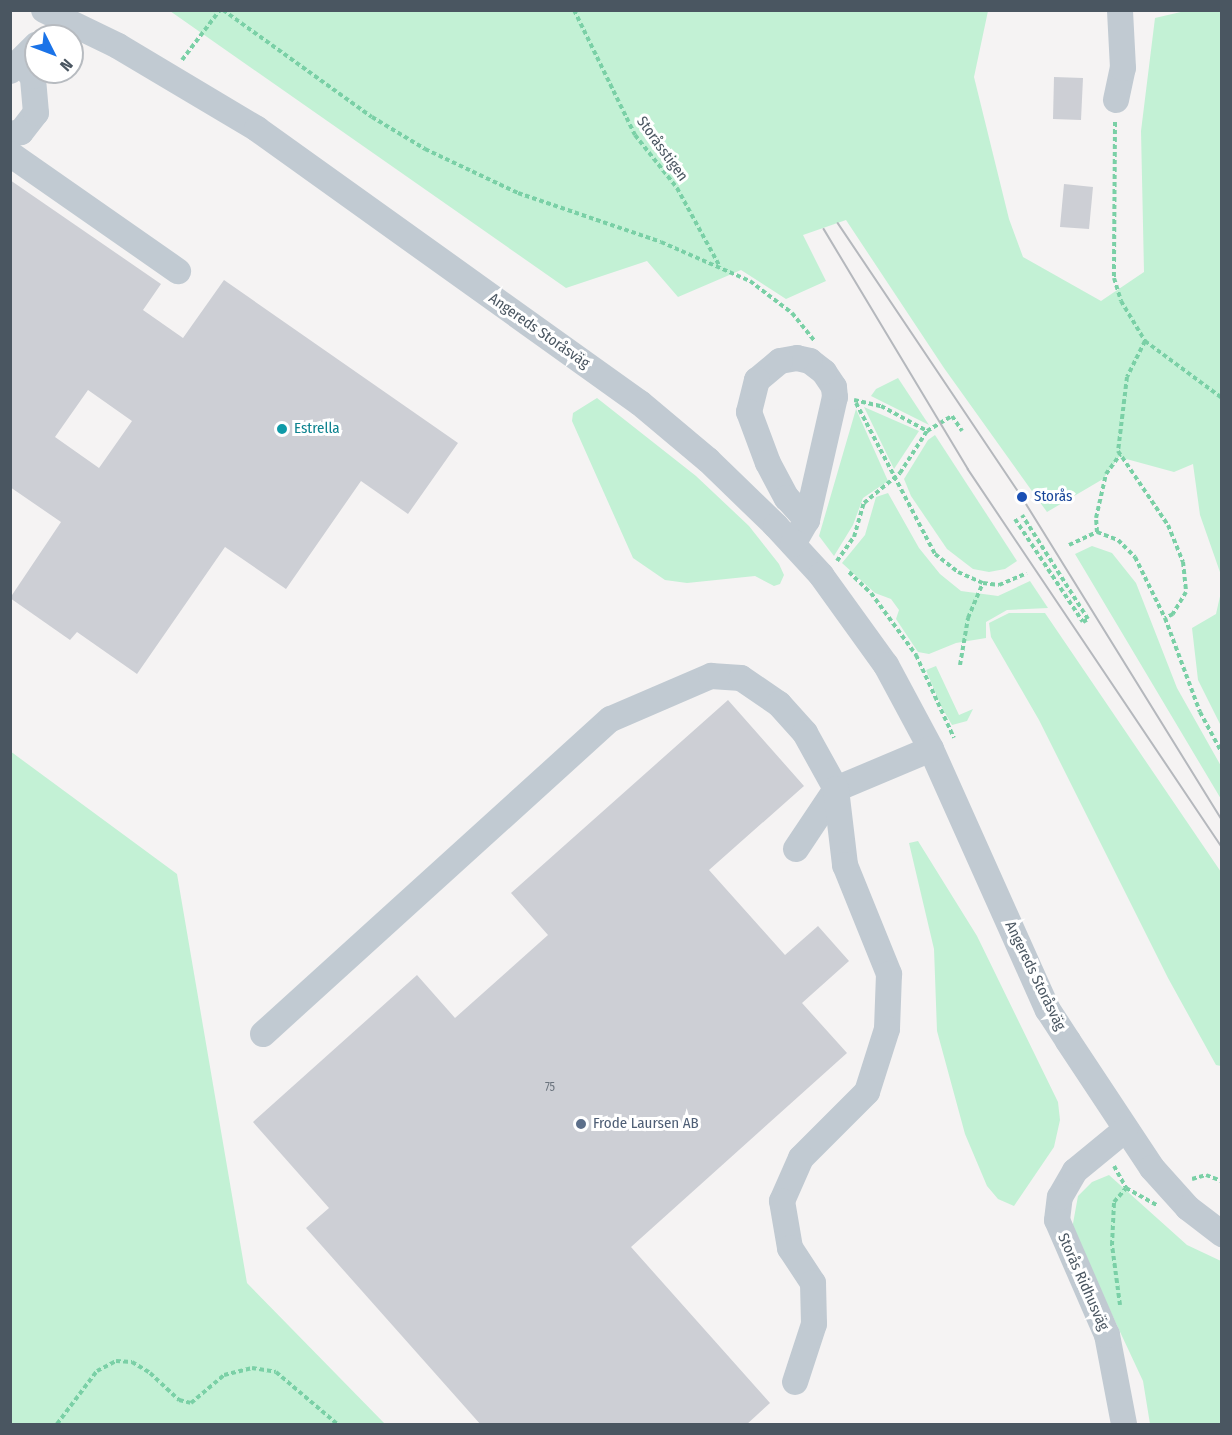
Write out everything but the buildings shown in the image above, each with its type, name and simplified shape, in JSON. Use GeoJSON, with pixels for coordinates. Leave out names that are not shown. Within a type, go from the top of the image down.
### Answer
{"type":"FeatureCollection","features":[{"type":"Feature","properties":{"kind":"street"},"geometry":{"type":"LineString","coordinates":[[1116,100],[1123,68],[1120,10]]}},
{"type":"Feature","properties":{"kind":"street","name":"Angereds Storåsväg"},"geometry":{"type":"LineString","coordinates":[[47,20],[171,75],[257,129],[640,403],[708,460],[793,544],[821,575],[886,665],[931,749],[1048,1010],[1125,1130],[1173,1193],[1221,1233]]}},
{"type":"Feature","properties":{"kind":"street"},"geometry":{"type":"LineString","coordinates":[[10,134],[21,132],[36,113],[33,76],[22,60]]}},
{"type":"Feature","properties":{"kind":"street"},"geometry":{"type":"LineString","coordinates":[[10,154],[178,271]]}},
{"type":"Feature","properties":{"kind":"street"},"geometry":{"type":"LineString","coordinates":[[793,544],[807,520],[835,397],[834,387],[824,372],[810,361],[797,358],[775,364],[757,380],[749,412],[752,429],[773,472],[787,498],[807,520]]}},
{"type":"Feature","properties":{"kind":"street"},"geometry":{"type":"LineString","coordinates":[[263,1034],[611,719],[711,676],[741,678],[779,704],[805,733],[836,789],[845,866],[889,974],[886,1029],[867,1092],[801,1158],[782,1202],[790,1248],[813,1283],[814,1324],[795,1382]]}},
{"type":"Feature","properties":{"kind":"street"},"geometry":{"type":"LineString","coordinates":[[796,849],[836,789],[931,749]]}},
{"type":"Feature","properties":{"kind":"street","name":"Storås Ridhusväg"},"geometry":{"type":"LineString","coordinates":[[1124,1425],[1107,1335],[1057,1220],[1060,1197],[1075,1172],[1125,1130]]}},
{"type":"Feature","properties":{"kind":"path"},"geometry":{"type":"LineString","coordinates":[[171,75],[222,10]]}},
{"type":"Feature","properties":{"kind":"path","name":"Storåsstigen"},"geometry":{"type":"LineString","coordinates":[[222,10],[334,91],[425,149],[518,193],[661,242],[720,267],[677,188],[635,135],[574,10]]}},
{"type":"Feature","properties":{"kind":"path"},"geometry":{"type":"LineString","coordinates":[[1116,100],[1114,278],[1121,301],[1145,341],[1221,398]]}},
{"type":"Feature","properties":{"kind":"path"},"geometry":{"type":"LineString","coordinates":[[1097,532],[1096,518],[1106,474],[1120,455],[1127,377],[1145,341]]}},
{"type":"Feature","properties":{"kind":"path"},"geometry":{"type":"LineString","coordinates":[[847,405],[867,400],[927,431]]}},
{"type":"Feature","properties":{"kind":"path"},"geometry":{"type":"LineString","coordinates":[[837,561],[854,537],[864,503],[893,480],[927,431],[952,416],[962,431]]}},
{"type":"Feature","properties":{"kind":"path"},"geometry":{"type":"LineString","coordinates":[[1120,455],[1168,525],[1183,562],[1186,592],[1173,614],[1165,618]]}},
{"type":"Feature","properties":{"kind":"path"},"geometry":{"type":"LineString","coordinates":[[893,480],[935,554],[958,572],[983,583],[999,585],[1027,573]]}},
{"type":"Feature","properties":{"kind":"path"},"geometry":{"type":"LineString","coordinates":[[1015,519],[1083,622],[1088,619],[1022,515]]}},
{"type":"Feature","properties":{"kind":"path"},"geometry":{"type":"LineString","coordinates":[[1069,545],[1097,532],[1118,540],[1135,557],[1165,618],[1185,678],[1221,753]]}},
{"type":"Feature","properties":{"kind":"path"},"geometry":{"type":"LineString","coordinates":[[833,556],[871,593],[916,655],[954,738]]}},
{"type":"Feature","properties":{"kind":"path"},"geometry":{"type":"LineString","coordinates":[[960,665],[968,618],[983,583]]}},
{"type":"Feature","properties":{"kind":"path"},"geometry":{"type":"LineString","coordinates":[[1123,1318],[1112,1245],[1114,1202],[1126,1188],[1140,1193],[1152,1205],[1196,1176],[1221,1181]]}},
{"type":"Feature","properties":{"kind":"path"},"geometry":{"type":"LineString","coordinates":[[57,1425],[97,1371],[116,1361],[132,1362],[150,1373],[179,1400],[191,1403],[224,1375],[252,1368],[276,1372],[337,1425]]}},
{"type":"Feature","properties":{"kind":"green space"},"geometry":{"type":"Polygon","coordinates":[[[170,11],[988,11],[974,77],[1009,219],[1023,257],[1101,301],[1144,272],[1141,131],[1155,18],[1185,11],[1221,11],[1221,575],[1200,515],[1193,464],[1174,472],[1119,457],[1103,479],[1047,512],[944,368],[846,220],[803,235],[826,281],[786,299],[741,270],[678,297],[647,261],[566,288],[170,11]]]}},
{"type":"Feature","properties":{"kind":"green space"},"geometry":{"type":"Polygon","coordinates":[[[898,378],[929,425],[871,396],[876,389],[898,378]]]}},
{"type":"Feature","properties":{"kind":"green space"},"geometry":{"type":"Polygon","coordinates":[[[597,398],[696,476],[749,526],[779,564],[784,575],[780,584],[774,586],[755,576],[687,583],[665,580],[633,558],[572,421],[573,413],[597,398]]]}},
{"type":"Feature","properties":{"kind":"green space"},"geometry":{"type":"Polygon","coordinates":[[[864,407],[919,431],[894,469],[864,407]]]}},
{"type":"Feature","properties":{"kind":"green space"},"geometry":{"type":"Polygon","coordinates":[[[856,409],[888,481],[863,498],[853,525],[834,556],[819,536],[856,409]]]}},
{"type":"Feature","properties":{"kind":"green space"},"geometry":{"type":"Polygon","coordinates":[[[935,435],[1017,561],[1005,569],[989,572],[973,569],[947,549],[911,496],[904,479],[928,440],[935,435]]]}},
{"type":"Feature","properties":{"kind":"green space"},"geometry":{"type":"Polygon","coordinates":[[[888,493],[919,548],[940,574],[961,591],[998,596],[1030,581],[1048,608],[1007,610],[986,622],[986,638],[956,643],[929,654],[918,652],[896,619],[899,610],[891,599],[875,593],[842,563],[865,535],[876,497],[888,493]]]}},
{"type":"Feature","properties":{"kind":"green space"},"geometry":{"type":"Polygon","coordinates":[[[1092,546],[1112,553],[1136,583],[1177,688],[1221,766],[1221,799],[1075,554],[1092,546]]]}},
{"type":"Feature","properties":{"kind":"green space"},"geometry":{"type":"Polygon","coordinates":[[[1221,592],[1221,726],[1198,680],[1192,628],[1216,614],[1221,592]]]}},
{"type":"Feature","properties":{"kind":"green space"},"geometry":{"type":"Polygon","coordinates":[[[1009,613],[1045,613],[1221,872],[1221,1066],[1216,1065],[1168,978],[1039,720],[991,637],[989,623],[1009,613]]]}},
{"type":"Feature","properties":{"kind":"green space"},"geometry":{"type":"Polygon","coordinates":[[[936,666],[959,715],[973,709],[967,721],[952,725],[941,706],[926,670],[936,666]]]}},
{"type":"Feature","properties":{"kind":"green space"},"geometry":{"type":"Polygon","coordinates":[[[10,751],[177,874],[247,1283],[385,1424],[11,1424],[10,751]]]}},
{"type":"Feature","properties":{"kind":"green space"},"geometry":{"type":"Polygon","coordinates":[[[918,841],[977,936],[1058,1102],[1060,1120],[1054,1147],[1014,1206],[998,1199],[987,1186],[965,1134],[937,1031],[934,949],[909,843],[918,841]]]}},
{"type":"Feature","properties":{"kind":"green space"},"geometry":{"type":"Polygon","coordinates":[[[1109,1175],[1187,1245],[1221,1261],[1221,1424],[1150,1424],[1143,1381],[1072,1229],[1078,1196],[1092,1182],[1109,1175]]]}},
{"type":"Feature","properties":{"kind":"tram line"},"geometry":{"type":"LineString","coordinates":[[838,223],[1022,497],[1222,819]]}},
{"type":"Feature","properties":{"kind":"tram line"},"geometry":{"type":"LineString","coordinates":[[824,229],[968,469],[1222,847]]}},
{"type":"Feature","properties":{"kind":"place","name":"Estrella"},"geometry":{"type":"Point","coordinates":[282,429]}},
{"type":"Feature","properties":{"kind":"place","name":"Storås"},"geometry":{"type":"Point","coordinates":[1022,497]}},
{"type":"Feature","properties":{"kind":"place","name":"Frode Laursen AB"},"geometry":{"type":"Point","coordinates":[581,1124]}}]}
